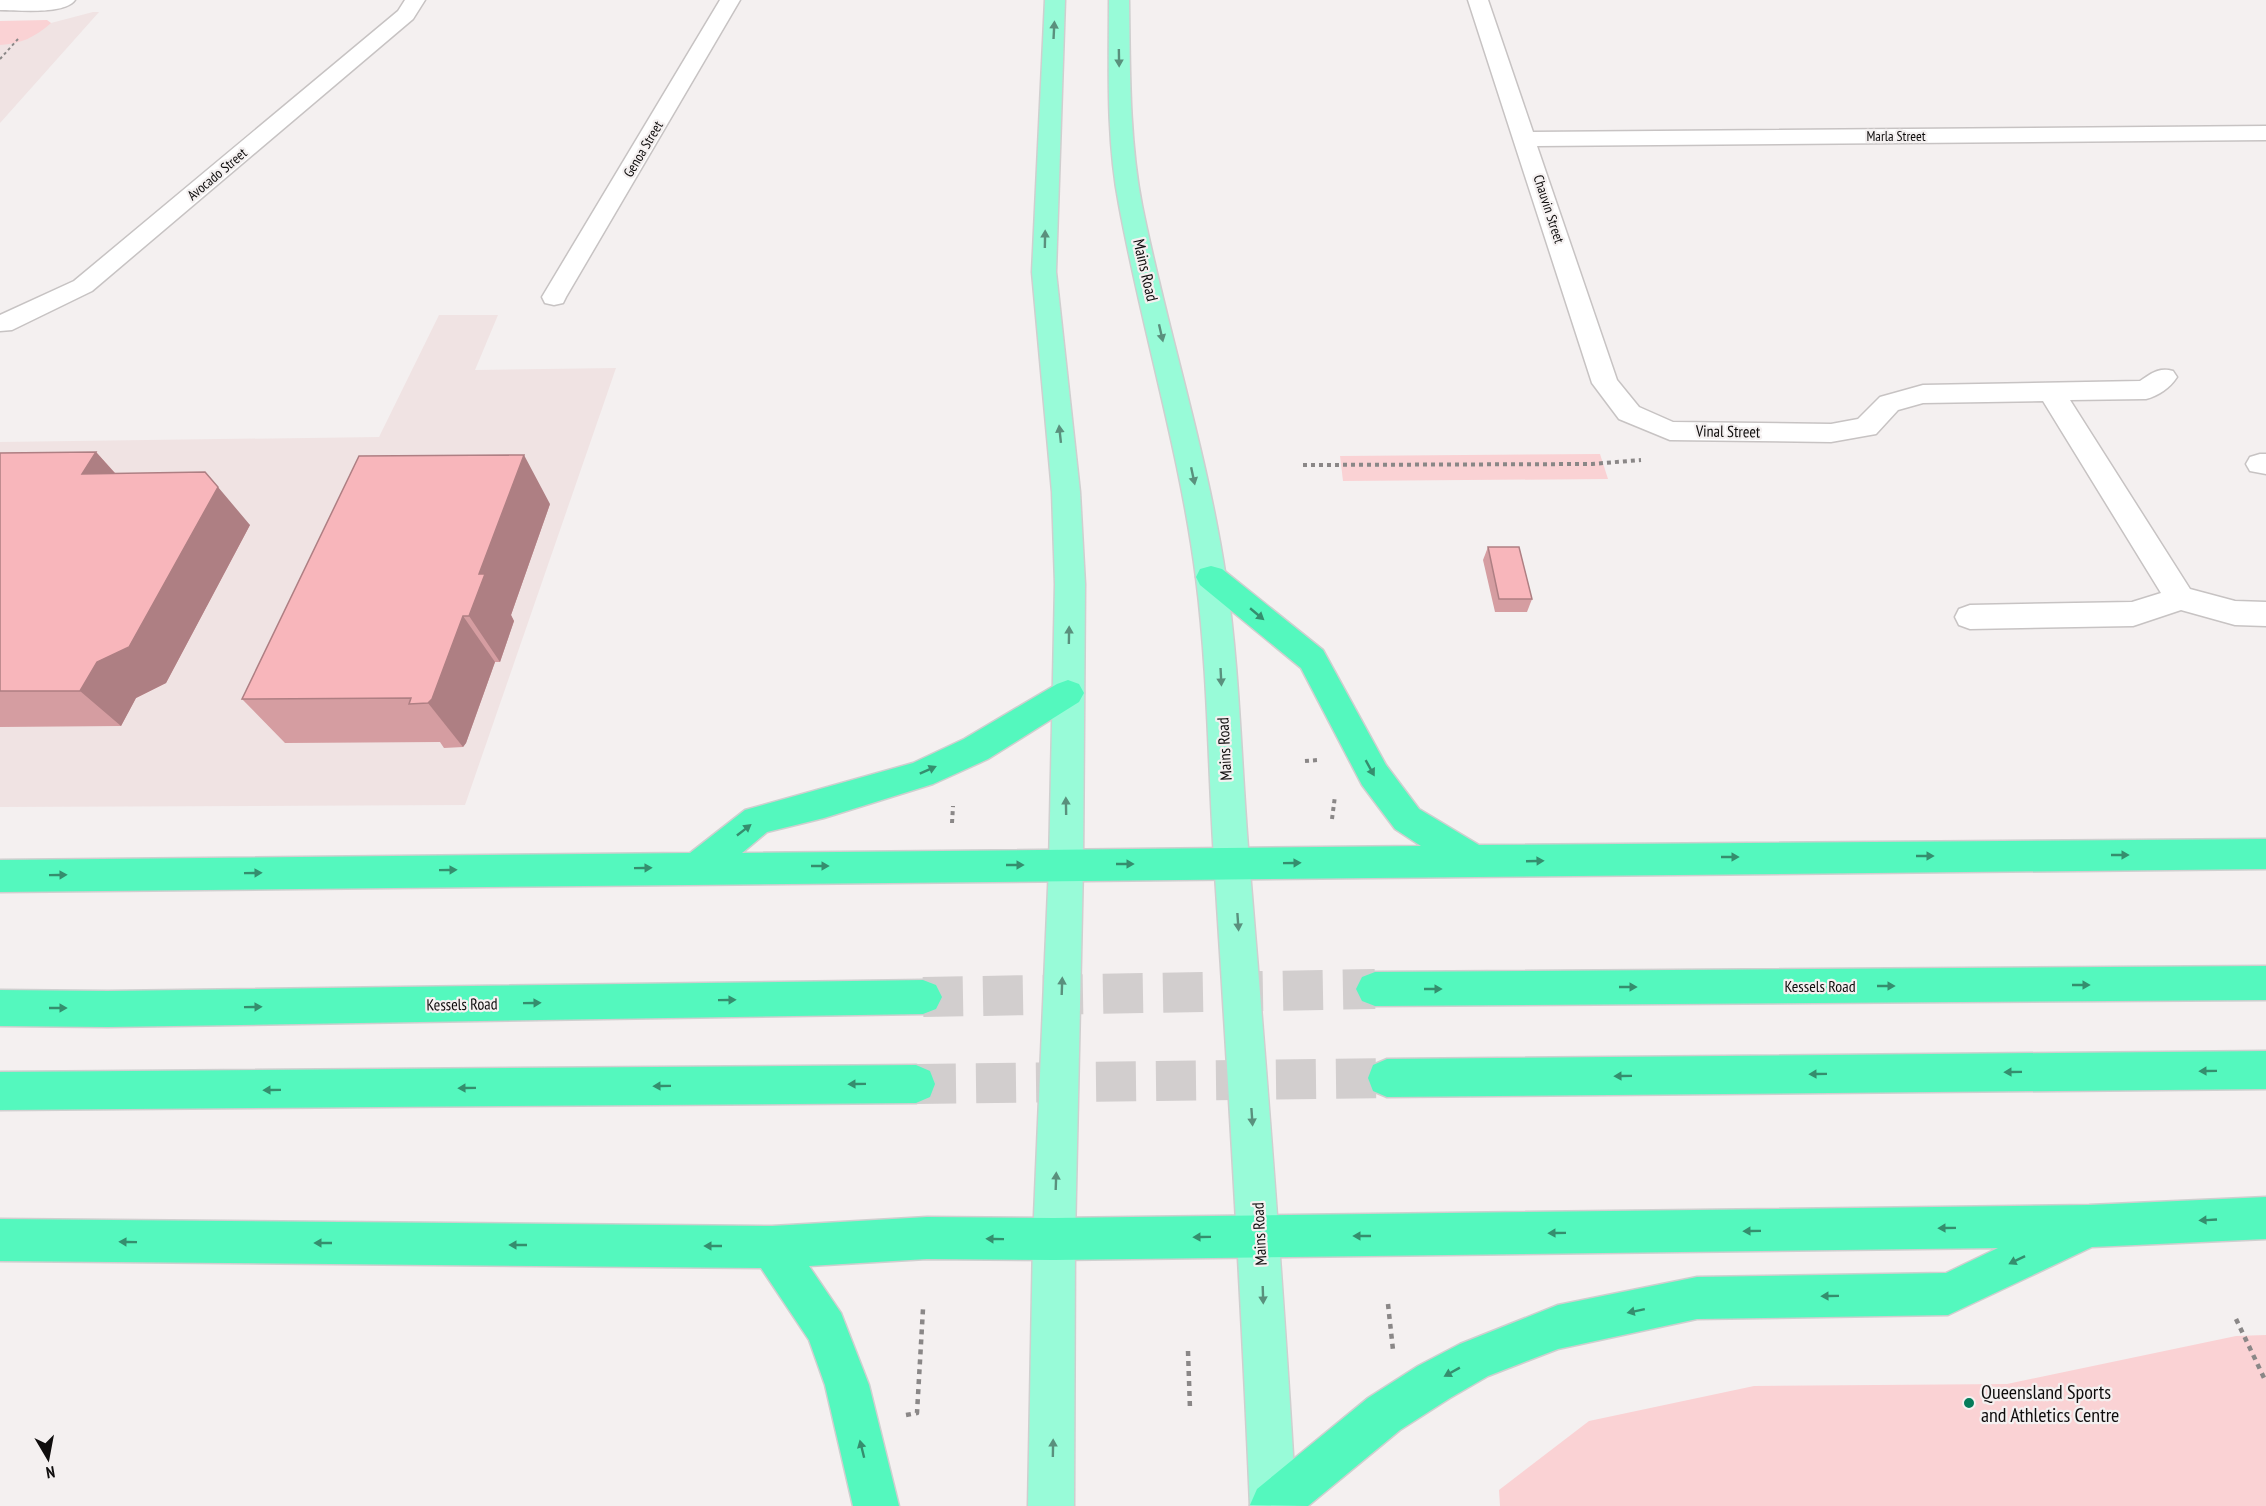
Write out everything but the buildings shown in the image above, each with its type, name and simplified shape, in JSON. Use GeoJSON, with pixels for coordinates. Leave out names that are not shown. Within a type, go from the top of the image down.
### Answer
{"type":"FeatureCollection","features":[{"type":"Feature","properties":{"kind":"highway"},"geometry":{"type":"LineString","coordinates":[[1211,577],[1312,659],[1374,775],[1407,819],[1477,862]]}},
{"type":"Feature","properties":{"kind":"highway"},"geometry":{"type":"LineString","coordinates":[[699,867],[757,820],[835,801],[921,774],[976,749],[1068,693]]}},
{"type":"Feature","properties":{"kind":"highway"},"geometry":{"type":"LineString","coordinates":[[0,876],[699,867],[1477,862],[1680,857],[2266,854]]}},
{"type":"Feature","properties":{"kind":"highway","name":"Kessels Road"},"geometry":{"type":"LineString","coordinates":[[1375,989],[2266,983]]}},
{"type":"Feature","properties":{"kind":"highway","name":"Kessels Road"},"geometry":{"type":"LineString","coordinates":[[0,1008],[108,1009],[923,997]]}},
{"type":"Feature","properties":{"kind":"highway"},"geometry":{"type":"LineString","coordinates":[[1387,1078],[2266,1070]]}},
{"type":"Feature","properties":{"kind":"highway"},"geometry":{"type":"LineString","coordinates":[[0,1091],[916,1084]]}},
{"type":"Feature","properties":{"kind":"highway"},"geometry":{"type":"LineString","coordinates":[[0,1240],[772,1246],[927,1238],[1054,1239],[2089,1226],[2266,1218]]}},
{"type":"Feature","properties":{"kind":"highway"},"geometry":{"type":"LineString","coordinates":[[1273,1506],[1384,1414],[1434,1382],[1475,1359],[1558,1327],[1697,1298],[1948,1294],[2089,1226]]}},
{"type":"Feature","properties":{"kind":"highway"},"geometry":{"type":"LineString","coordinates":[[772,1246],[826,1328],[847,1385],[876,1506]]}},
{"type":"Feature","properties":{"kind":"main road"},"geometry":{"type":"LineString","coordinates":[[1051,1506],[1054,1239],[1066,865],[1070,584],[1066,492],[1044,272],[1055,0]]}},
{"type":"Feature","properties":{"kind":"main road","name":"Mains Road"},"geometry":{"type":"LineString","coordinates":[[1119,0],[1120,119],[1130,203],[1194,479],[1211,577],[1219,647],[1224,761],[1260,1236],[1273,1506]]}},
{"type":"Feature","properties":{"kind":"street"},"geometry":{"type":"LineString","coordinates":[[0,4],[52,4],[66,0]]}},
{"type":"Feature","properties":{"kind":"street","name":"Avocado Street"},"geometry":{"type":"LineString","coordinates":[[3,324],[83,286],[406,15],[415,0]]}},
{"type":"Feature","properties":{"kind":"street","name":"Genoa Street"},"geometry":{"type":"LineString","coordinates":[[554,297],[730,0]]}},
{"type":"Feature","properties":{"kind":"street","name":"Chauvin Street"},"geometry":{"type":"LineString","coordinates":[[1478,0],[1526,139],[1605,383],[1629,412]]}},
{"type":"Feature","properties":{"kind":"street","name":"Marla Street"},"geometry":{"type":"LineString","coordinates":[[1526,139],[2266,133]]}},
{"type":"Feature","properties":{"kind":"street","name":"Vinal Street"},"geometry":{"type":"LineString","coordinates":[[1629,412],[1670,431],[1831,433],[1866,427],[1889,403],[1923,394],[2146,390],[2164,376]]}},
{"type":"Feature","properties":{"kind":"street"},"geometry":{"type":"LineString","coordinates":[[2050,392],[2180,598]]}},
{"type":"Feature","properties":{"kind":"street"},"geometry":{"type":"LineString","coordinates":[[1970,616],[2133,614],[2180,598],[2235,613],[2266,614]]}},
{"type":"Feature","properties":{"kind":"path"},"geometry":{"type":"LineString","coordinates":[[1303,465],[1592,464],[1641,460],[1648,455]]}},
{"type":"Feature","properties":{"kind":"path"},"geometry":{"type":"LineString","coordinates":[[1388,1304],[1393,1353],[1401,1353]]}},
{"type":"Feature","properties":{"kind":"path"},"geometry":{"type":"LineString","coordinates":[[898,1417],[917,1413],[923,1309]]}},
{"type":"Feature","properties":{"kind":"path"},"geometry":{"type":"LineString","coordinates":[[2236,1319],[2266,1382]]}},
{"type":"Feature","properties":{"kind":"path"},"geometry":{"type":"LineString","coordinates":[[1188,1351],[1190,1409]]}},
{"type":"Feature","properties":{"kind":"shaded area"},"geometry":{"type":"Polygon","coordinates":[[[99,12],[0,123],[0,24],[51,23],[99,12]]]}},
{"type":"Feature","properties":{"kind":"shaded area"},"geometry":{"type":"Polygon","coordinates":[[[47,20],[51,23],[33,36],[15,43],[0,45],[0,21],[47,20]]]}},
{"type":"Feature","properties":{"kind":"shaded area"},"geometry":{"type":"Polygon","coordinates":[[[439,315],[498,315],[475,370],[616,368],[465,805],[0,807],[0,442],[379,437],[439,315]]]}},
{"type":"Feature","properties":{"kind":"shaded area"},"geometry":{"type":"Polygon","coordinates":[[[1600,454],[1608,479],[1343,481],[1340,456],[1600,454]]]}},
{"type":"Feature","properties":{"kind":"shaded area","name":"Queensland Sports and Athletics Centre"},"geometry":{"type":"Polygon","coordinates":[[[2266,1335],[2266,1506],[1500,1506],[1499,1490],[1589,1421],[1754,1386],[2007,1384],[2236,1336],[2266,1335]]]}},
{"type":"Feature","properties":{"kind":"tunnel"},"geometry":{"type":"LineString","coordinates":[[923,997],[1375,989]]}},
{"type":"Feature","properties":{"kind":"tunnel"},"geometry":{"type":"LineString","coordinates":[[916,1084],[1387,1078]]}},
{"type":"Feature","properties":{"kind":"place","name":"Queensland Sports and Athletics Centre"},"geometry":{"type":"Point","coordinates":[1969,1403]}}]}
